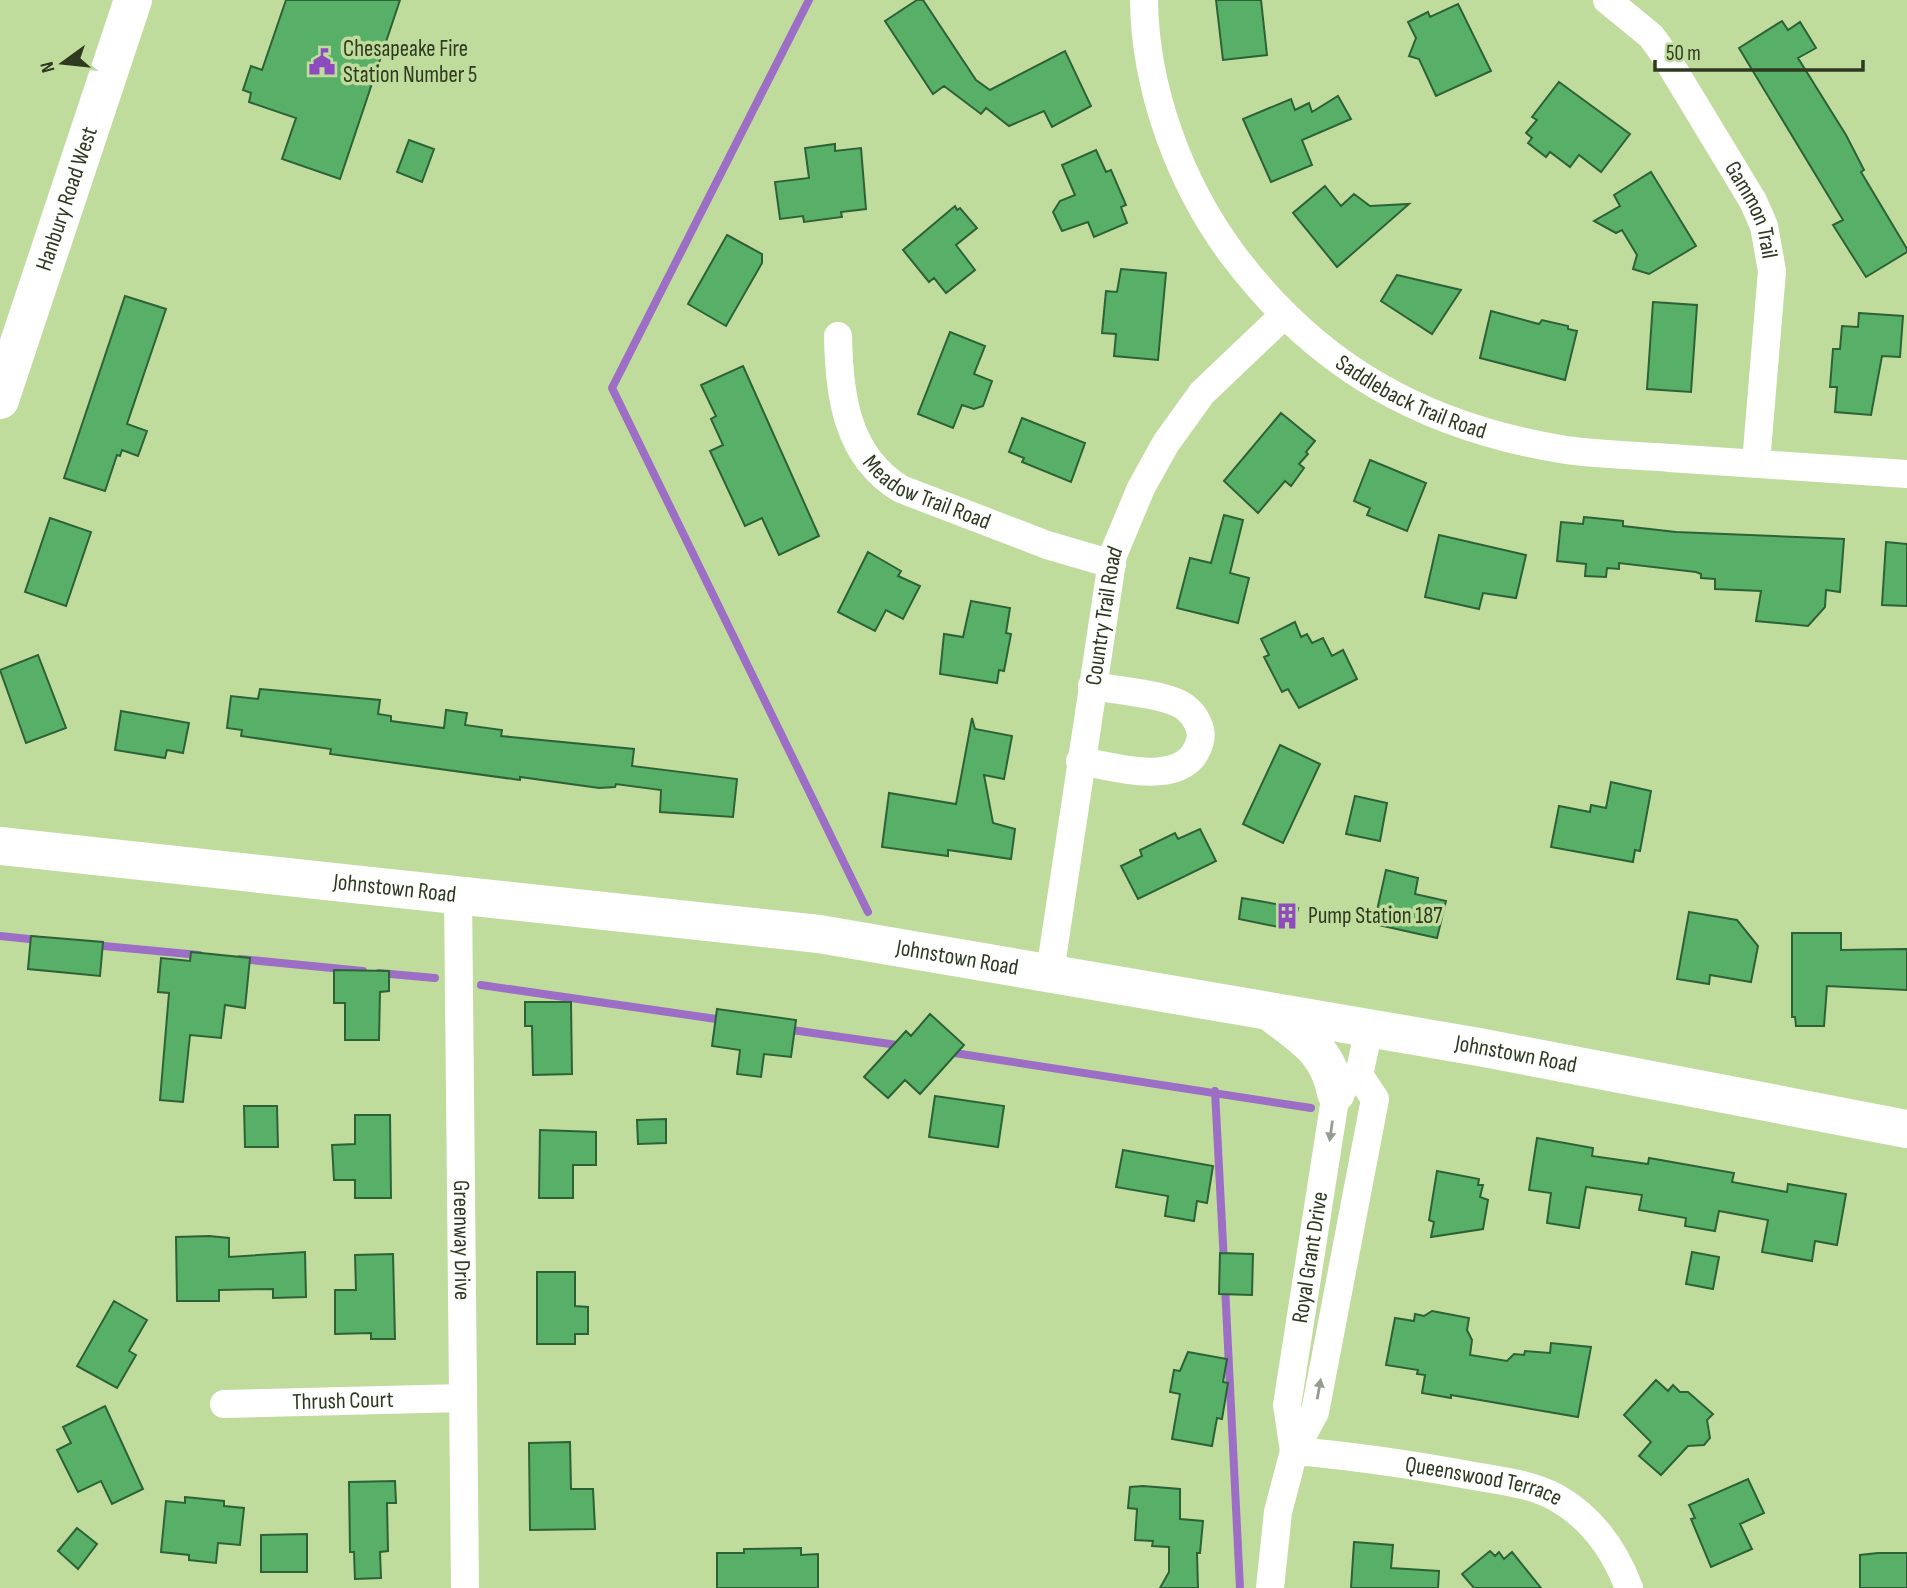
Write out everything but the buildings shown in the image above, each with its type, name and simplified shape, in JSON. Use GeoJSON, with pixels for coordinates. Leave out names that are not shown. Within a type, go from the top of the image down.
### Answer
{"type":"FeatureCollection","features":[{"type":"Feature","properties":{"kind":"main road","name":"Hanbury Road West"},"geometry":{"type":"LineString","coordinates":[[0,400],[133,0]]}},
{"type":"Feature","properties":{"kind":"main road","name":"Johnstown Road"},"geometry":{"type":"LineString","coordinates":[[0,846],[819,934],[1369,1029],[1907,1129]]}},
{"type":"Feature","properties":{"kind":"main road"},"geometry":{"type":"LineString","coordinates":[[1268,1011],[1312,1044],[1332,1070],[1348,1084]]}},
{"type":"Feature","properties":{"kind":"street","name":"Saddleback Trail Road"},"geometry":{"type":"LineString","coordinates":[[1144,0],[1148,51],[1159,101],[1195,195],[1226,246],[1255,284],[1308,339],[1381,389],[1420,410],[1465,427],[1562,449],[1907,474]]}},
{"type":"Feature","properties":{"kind":"street","name":"Gammon Trail"},"geometry":{"type":"LineString","coordinates":[[1607,0],[1651,36],[1664,54],[1753,201],[1764,226],[1771,260],[1772,300],[1756,463]]}},
{"type":"Feature","properties":{"kind":"street","name":"Country Trail Road"},"geometry":{"type":"LineString","coordinates":[[1050,972],[1112,564],[1141,488],[1166,443],[1202,393],[1284,315]]}},
{"type":"Feature","properties":{"kind":"street","name":"Meadow Trail Road"},"geometry":{"type":"LineString","coordinates":[[838,336],[839,384],[846,415],[867,460],[885,479],[901,489],[1047,545],[1112,564]]}},
{"type":"Feature","properties":{"kind":"street"},"geometry":{"type":"LineString","coordinates":[[1080,761],[1129,770],[1161,771],[1182,766],[1194,755],[1201,738],[1199,723],[1185,706],[1163,699],[1092,686]]}},
{"type":"Feature","properties":{"kind":"street","name":"Greenway Drive"},"geometry":{"type":"LineString","coordinates":[[458,894],[465,1588]]}},
{"type":"Feature","properties":{"kind":"street","name":"Royal Grant Drive"},"geometry":{"type":"LineString","coordinates":[[1293,1451],[1287,1405],[1317,1232],[1348,1084],[1369,1029]]}},
{"type":"Feature","properties":{"kind":"street","name":"Royal Grant Drive"},"geometry":{"type":"LineString","coordinates":[[1270,1588],[1278,1512],[1293,1451],[1315,1412],[1375,1099],[1348,1084]]}},
{"type":"Feature","properties":{"kind":"street","name":"Thrush Court"},"geometry":{"type":"LineString","coordinates":[[224,1404],[463,1398]]}},
{"type":"Feature","properties":{"kind":"street","name":"Queenswood Terrace"},"geometry":{"type":"LineString","coordinates":[[1293,1451],[1382,1459],[1531,1486],[1568,1505],[1601,1535],[1618,1562],[1629,1588]]}},
{"type":"Feature","properties":{"kind":"waterway"},"geometry":{"type":"LineString","coordinates":[[809,0],[612,388],[868,912]]}},
{"type":"Feature","properties":{"kind":"waterway"},"geometry":{"type":"LineString","coordinates":[[0,936],[39,940]]}},
{"type":"Feature","properties":{"kind":"waterway"},"geometry":{"type":"LineString","coordinates":[[93,945],[199,955]]}},
{"type":"Feature","properties":{"kind":"waterway"},"geometry":{"type":"LineString","coordinates":[[240,959],[363,971]]}},
{"type":"Feature","properties":{"kind":"waterway"},"geometry":{"type":"LineString","coordinates":[[379,973],[435,978]]}},
{"type":"Feature","properties":{"kind":"waterway"},"geometry":{"type":"LineString","coordinates":[[481,985],[723,1020]]}},
{"type":"Feature","properties":{"kind":"waterway"},"geometry":{"type":"LineString","coordinates":[[785,1029],[904,1046]]}},
{"type":"Feature","properties":{"kind":"waterway"},"geometry":{"type":"LineString","coordinates":[[948,1052],[1311,1108]]}},
{"type":"Feature","properties":{"kind":"waterway"},"geometry":{"type":"LineString","coordinates":[[1215,1091],[1224,1263]]}},
{"type":"Feature","properties":{"kind":"waterway"},"geometry":{"type":"LineString","coordinates":[[1225,1286],[1240,1588]]}},
{"type":"Feature","properties":{"kind":"place","name":"Chesapeake Fire Station Number 5"},"geometry":{"type":"Point","coordinates":[322,62]}},
{"type":"Feature","properties":{"kind":"place","name":"Pump Station 187"},"geometry":{"type":"Point","coordinates":[1287,916]}}]}
